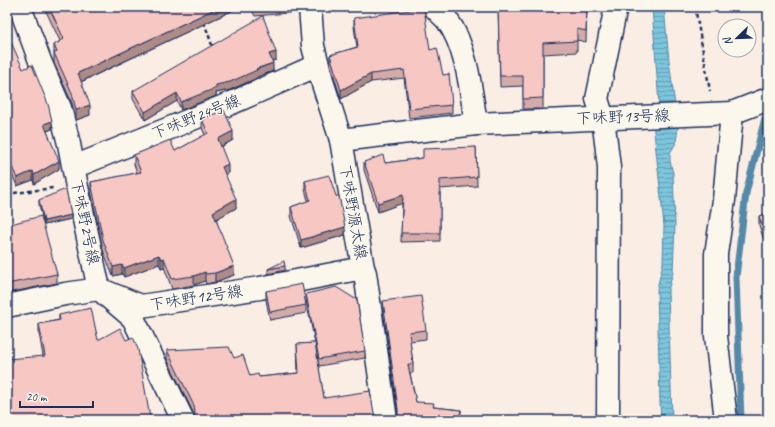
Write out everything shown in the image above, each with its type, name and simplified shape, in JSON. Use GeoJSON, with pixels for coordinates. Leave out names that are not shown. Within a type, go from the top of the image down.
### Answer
{"type":"FeatureCollection","features":[{"type":"Feature","properties":{"kind":"street","name":"下味野2号線"},"geometry":{"type":"LineString","coordinates":[[7,10],[19,7],[60,108],[99,289]]}},
{"type":"Feature","properties":{"kind":"street","name":"下味野源太線"},"geometry":{"type":"LineString","coordinates":[[310,7],[313,46],[341,140],[363,268],[367,281],[386,420]]}},
{"type":"Feature","properties":{"kind":"street"},"geometry":{"type":"LineString","coordinates":[[434,7],[447,21],[458,40],[468,74],[476,124]]}},
{"type":"Feature","properties":{"kind":"street"},"geometry":{"type":"LineString","coordinates":[[608,420],[609,167],[603,118],[597,99],[616,7]]}},
{"type":"Feature","properties":{"kind":"street","name":"下味野24号線"},"geometry":{"type":"LineString","coordinates":[[75,176],[234,102],[318,65]]}},
{"type":"Feature","properties":{"kind":"street","name":"下味野13号線"},"geometry":{"type":"LineString","coordinates":[[341,140],[476,124],[723,113],[768,99]]}},
{"type":"Feature","properties":{"kind":"street"},"geometry":{"type":"LineString","coordinates":[[723,113],[724,200],[716,254],[716,336],[726,420]]}},
{"type":"Feature","properties":{"kind":"street","name":"下味野12号線"},"geometry":{"type":"LineString","coordinates":[[99,289],[141,306],[260,288],[363,268]]}},
{"type":"Feature","properties":{"kind":"street"},"geometry":{"type":"LineString","coordinates":[[7,306],[65,294],[99,289],[133,318],[183,420]]}},
{"type":"Feature","properties":{"kind":"path"},"geometry":{"type":"LineString","coordinates":[[695,7],[723,113]]}},
{"type":"Feature","properties":{"kind":"path"},"geometry":{"type":"LineString","coordinates":[[204,22],[214,51]]}},
{"type":"Feature","properties":{"kind":"path"},"geometry":{"type":"LineString","coordinates":[[7,194],[75,176]]}},
{"type":"Feature","properties":{"kind":"water"},"geometry":{"type":"Polygon","coordinates":[[[652,7],[664,7],[669,61],[678,127],[676,143],[670,153],[673,173],[675,225],[673,272],[668,291],[672,420],[661,420],[660,403],[657,289],[663,263],[664,226],[653,122],[659,105],[652,7]]]}},
{"type":"Feature","properties":{"kind":"building"},"geometry":{"type":"Polygon","coordinates":[[[49,7],[219,7],[78,73],[90,105],[76,110],[72,93],[54,53],[57,52],[54,45],[64,39],[49,7]]]}},
{"type":"Feature","properties":{"kind":"building"},"geometry":{"type":"Polygon","coordinates":[[[498,7],[587,7],[586,31],[577,29],[577,41],[543,43],[543,98],[523,99],[523,76],[500,76],[498,7]]]}},
{"type":"Feature","properties":{"kind":"building"},"geometry":{"type":"Polygon","coordinates":[[[424,8],[430,50],[437,48],[443,75],[449,74],[452,105],[409,109],[404,70],[371,74],[341,90],[330,55],[358,47],[354,18],[424,8]]]}},
{"type":"Feature","properties":{"kind":"building"},"geometry":{"type":"Polygon","coordinates":[[[263,16],[276,52],[269,54],[273,63],[256,69],[257,70],[230,82],[216,85],[216,88],[181,102],[177,93],[145,112],[133,91],[263,16]]]}},
{"type":"Feature","properties":{"kind":"building"},"geometry":{"type":"Polygon","coordinates":[[[11,42],[23,69],[32,65],[48,104],[52,121],[44,124],[59,161],[34,175],[33,171],[17,178],[7,155],[7,44],[11,42]]]}},
{"type":"Feature","properties":{"kind":"building"},"geometry":{"type":"Polygon","coordinates":[[[224,110],[233,131],[218,139],[228,164],[222,167],[236,199],[213,212],[234,266],[215,273],[206,274],[205,272],[194,276],[172,279],[164,258],[161,259],[159,255],[124,268],[122,265],[113,267],[103,240],[91,182],[141,172],[134,155],[170,140],[175,151],[208,133],[202,119],[224,110]]]}},
{"type":"Feature","properties":{"kind":"building"},"geometry":{"type":"Polygon","coordinates":[[[476,147],[477,177],[440,180],[440,233],[401,233],[403,195],[378,203],[364,162],[383,155],[385,163],[423,158],[423,149],[476,147]]]}},
{"type":"Feature","properties":{"kind":"building"},"geometry":{"type":"Polygon","coordinates":[[[329,175],[336,196],[339,196],[345,227],[301,240],[291,207],[310,200],[305,181],[329,175]]]}},
{"type":"Feature","properties":{"kind":"building"},"geometry":{"type":"Polygon","coordinates":[[[66,189],[71,215],[44,221],[39,200],[66,189]]]}},
{"type":"Feature","properties":{"kind":"building"},"geometry":{"type":"Polygon","coordinates":[[[768,213],[768,245],[759,216],[768,213]]]}},
{"type":"Feature","properties":{"kind":"building"},"geometry":{"type":"Polygon","coordinates":[[[41,216],[57,274],[7,284],[7,246],[10,246],[7,235],[7,225],[41,216]]]}},
{"type":"Feature","properties":{"kind":"building"},"geometry":{"type":"Polygon","coordinates":[[[284,261],[285,266],[268,269],[284,261]]]}},
{"type":"Feature","properties":{"kind":"building"},"geometry":{"type":"Polygon","coordinates":[[[302,284],[306,305],[270,312],[266,291],[302,284]]]}},
{"type":"Feature","properties":{"kind":"building"},"geometry":{"type":"Polygon","coordinates":[[[336,287],[357,300],[365,351],[319,359],[306,294],[336,287]]]}},
{"type":"Feature","properties":{"kind":"building"},"geometry":{"type":"Polygon","coordinates":[[[421,296],[426,330],[409,332],[413,364],[408,365],[416,402],[434,403],[433,407],[461,410],[459,420],[394,420],[398,415],[398,409],[383,301],[421,296]]]}},
{"type":"Feature","properties":{"kind":"building"},"geometry":{"type":"Polygon","coordinates":[[[91,308],[98,340],[120,328],[126,340],[133,337],[138,349],[150,418],[171,415],[175,420],[7,420],[7,359],[45,356],[39,324],[60,320],[59,315],[91,308]]]}},
{"type":"Feature","properties":{"kind":"building"},"geometry":{"type":"Polygon","coordinates":[[[315,343],[324,398],[370,391],[374,413],[378,420],[191,420],[194,418],[194,406],[167,350],[229,347],[234,358],[243,355],[250,376],[258,374],[259,377],[299,373],[297,344],[315,343]]]}},
{"type":"Feature","properties":{"kind":"waterway"},"geometry":{"type":"LineString","coordinates":[[741,420],[736,277],[746,193],[765,118]]}}]}
